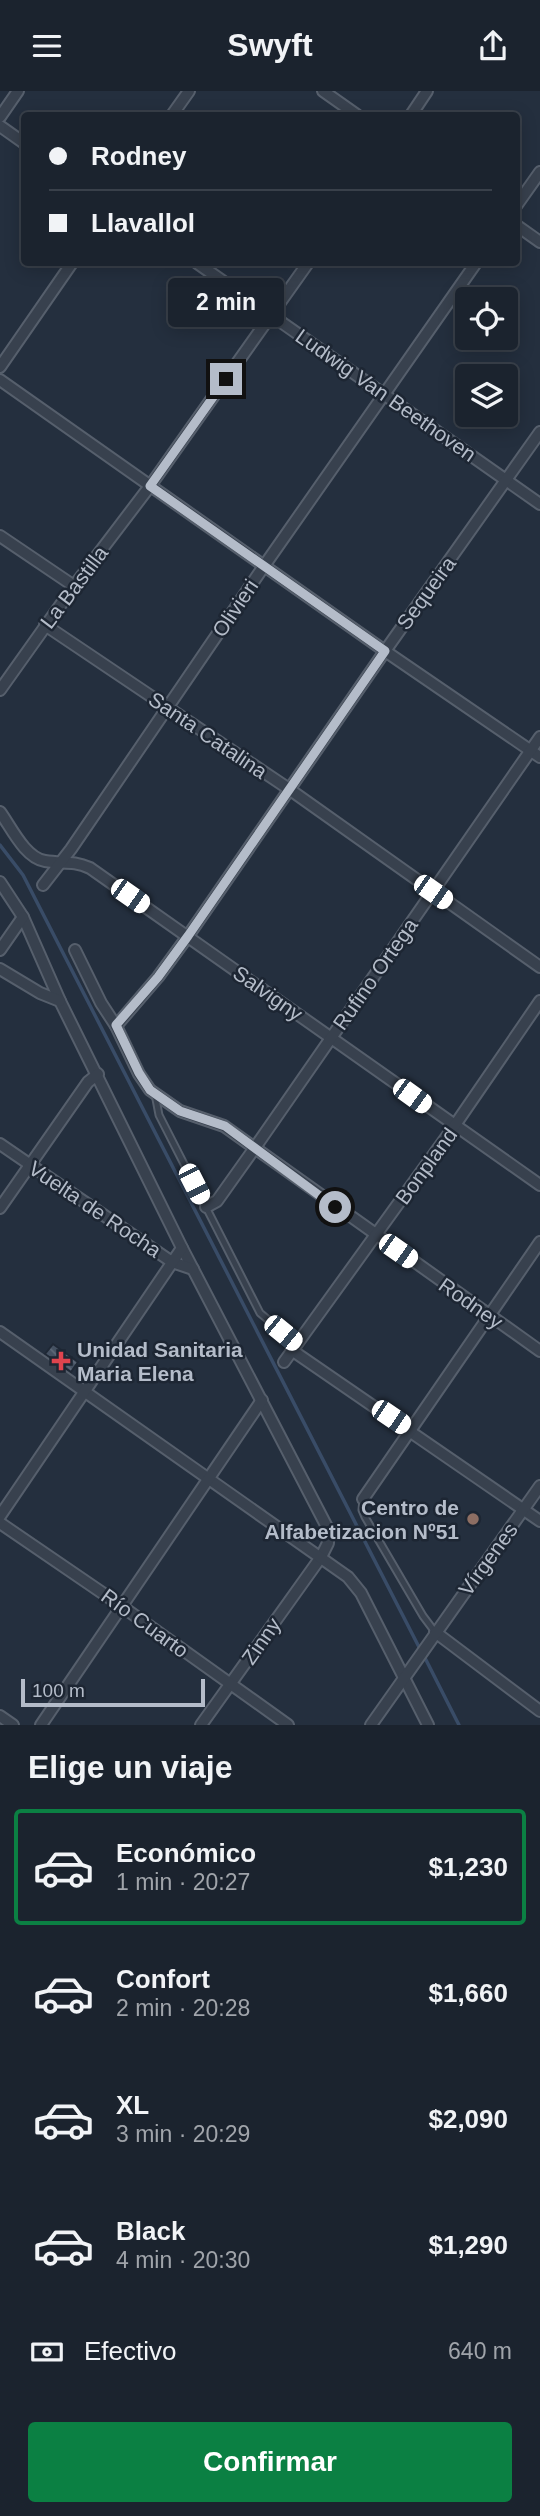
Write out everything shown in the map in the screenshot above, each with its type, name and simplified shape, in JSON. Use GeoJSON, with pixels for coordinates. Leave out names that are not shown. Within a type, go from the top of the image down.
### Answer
{"type":"FeatureCollection","features":[{"type":"Feature","properties":{"kind":"street"},"geometry":{"type":"LineString","coordinates":[[0,117],[18,91]]}},
{"type":"Feature","properties":{"kind":"street"},"geometry":{"type":"LineString","coordinates":[[174,112],[189,91]]}},
{"type":"Feature","properties":{"kind":"street"},"geometry":{"type":"LineString","coordinates":[[323,91],[353,112]]}},
{"type":"Feature","properties":{"kind":"street"},"geometry":{"type":"LineString","coordinates":[[413,112],[427,91]]}},
{"type":"Feature","properties":{"kind":"street"},"geometry":{"type":"LineString","coordinates":[[0,126],[21,141]]}},
{"type":"Feature","properties":{"kind":"street"},"geometry":{"type":"LineString","coordinates":[[520,200],[540,171]]}},
{"type":"Feature","properties":{"kind":"street"},"geometry":{"type":"LineString","coordinates":[[520,228],[540,242]]}},
{"type":"Feature","properties":{"kind":"street"},"geometry":{"type":"LineString","coordinates":[[0,367],[70,266]]}},
{"type":"Feature","properties":{"kind":"street","name":"Ludwig Van Beethoven"},"geometry":{"type":"LineString","coordinates":[[201,266],[540,503]]}},
{"type":"Feature","properties":{"kind":"street","name":"La Bastilla"},"geometry":{"type":"LineString","coordinates":[[0,690],[45,625],[150,486],[306,266]]}},
{"type":"Feature","properties":{"kind":"street","name":"Olivieri"},"geometry":{"type":"LineString","coordinates":[[43,885],[383,393],[475,266]]}},
{"type":"Feature","properties":{"kind":"street"},"geometry":{"type":"LineString","coordinates":[[0,380],[536,754]]}},
{"type":"Feature","properties":{"kind":"street","name":"Sequeira"},"geometry":{"type":"LineString","coordinates":[[116,1025],[151,986],[188,936],[540,432]]}},
{"type":"Feature","properties":{"kind":"street"},"geometry":{"type":"LineString","coordinates":[[0,536],[74,586]]}},
{"type":"Feature","properties":{"kind":"street","name":"Santa Catalina"},"geometry":{"type":"LineString","coordinates":[[45,625],[289,789],[540,967]]}},
{"type":"Feature","properties":{"kind":"street","name":"Rufino Ortega"},"geometry":{"type":"LineString","coordinates":[[206,1207],[217,1201],[433,892],[536,754],[540,737]]}},
{"type":"Feature","properties":{"kind":"street","name":"Salvigny"},"geometry":{"type":"LineString","coordinates":[[0,812],[34,856],[43,861],[76,862],[90,868],[540,1185]]}},
{"type":"Feature","properties":{"kind":"street"},"geometry":{"type":"LineString","coordinates":[[0,882],[23,917],[60,1001],[182,1248],[327,1527],[328,1543],[321,1557]]}},
{"type":"Feature","properties":{"kind":"street"},"geometry":{"type":"LineString","coordinates":[[0,950],[23,917]]}},
{"type":"Feature","properties":{"kind":"street","name":"Rodney"},"geometry":{"type":"LineString","coordinates":[[75,950],[139,1073],[155,1094],[180,1111],[225,1126],[375,1236],[540,1351]]}},
{"type":"Feature","properties":{"kind":"street"},"geometry":{"type":"LineString","coordinates":[[0,969],[40,993],[60,1001]]}},
{"type":"Feature","properties":{"kind":"street","name":"Bonpland"},"geometry":{"type":"LineString","coordinates":[[284,1362],[455,1125],[540,1001]]}},
{"type":"Feature","properties":{"kind":"street"},"geometry":{"type":"LineString","coordinates":[[0,1208],[88,1081],[97,1075]]}},
{"type":"Feature","properties":{"kind":"street","name":"Vuelta de Rocha"},"geometry":{"type":"LineString","coordinates":[[0,1144],[172,1262],[193,1269]]}},
{"type":"Feature","properties":{"kind":"street"},"geometry":{"type":"LineString","coordinates":[[363,1499],[540,1242]]}},
{"type":"Feature","properties":{"kind":"street"},"geometry":{"type":"LineString","coordinates":[[0,1516],[182,1248]]}},
{"type":"Feature","properties":{"kind":"street"},"geometry":{"type":"LineString","coordinates":[[0,1332],[348,1577],[361,1593],[428,1725]]}},
{"type":"Feature","properties":{"kind":"street"},"geometry":{"type":"LineString","coordinates":[[295,1348],[540,1521]]}},
{"type":"Feature","properties":{"kind":"street"},"geometry":{"type":"LineString","coordinates":[[41,1725],[262,1399]]}},
{"type":"Feature","properties":{"kind":"street","name":"Vírgenes"},"geometry":{"type":"LineString","coordinates":[[403,1676],[540,1486]]}},
{"type":"Feature","properties":{"kind":"street","name":"Río Cuarto"},"geometry":{"type":"LineString","coordinates":[[0,1523],[288,1725]]}},
{"type":"Feature","properties":{"kind":"street","name":"Zinny"},"geometry":{"type":"LineString","coordinates":[[201,1725],[321,1557]]}},
{"type":"Feature","properties":{"kind":"street"},"geometry":{"type":"LineString","coordinates":[[435,1632],[540,1711]]}},
{"type":"Feature","properties":{"kind":"street"},"geometry":{"type":"LineString","coordinates":[[371,1725],[403,1676]]}},
{"type":"Feature","properties":{"kind":"street"},"geometry":{"type":"LineString","coordinates":[[0,1716],[13,1725]]}},
{"type":"Feature","properties":{"kind":"lane"},"geometry":{"type":"LineString","coordinates":[[155,1094],[159,1115],[260,1313],[295,1348]]}},
{"type":"Feature","properties":{"kind":"lane"},"geometry":{"type":"LineString","coordinates":[[363,1499],[362,1510],[435,1632]]}},
{"type":"Feature","properties":{"kind":"building"},"geometry":{"type":"Polygon","coordinates":[[[53,1344],[78,1362],[71,1372],[45,1354],[53,1344]]]}},
{"type":"Feature","properties":{"kind":"waterway"},"geometry":{"type":"LineString","coordinates":[[0,845],[23,875],[420,1649]]}},
{"type":"Feature","properties":{"kind":"waterway"},"geometry":{"type":"LineString","coordinates":[[424,1656],[459,1725]]}},
{"type":"Feature","properties":{"kind":"place","name":"Unidad Sanitaria Maria Elena"},"geometry":{"type":"Point","coordinates":[61,1361]}},
{"type":"Feature","properties":{"kind":"place","name":"Centro de Alfabetizacion Nº51"},"geometry":{"type":"Point","coordinates":[473,1519]}},
{"type":"Feature","properties":{"kind":"route"},"geometry":{"type":"LineString","coordinates":[[226,379],[150,486],[385,651],[188,936],[129,1013],[116,1025],[139,1073],[150,1090],[163,1101],[180,1111],[225,1126],[335,1207]]}}]}
